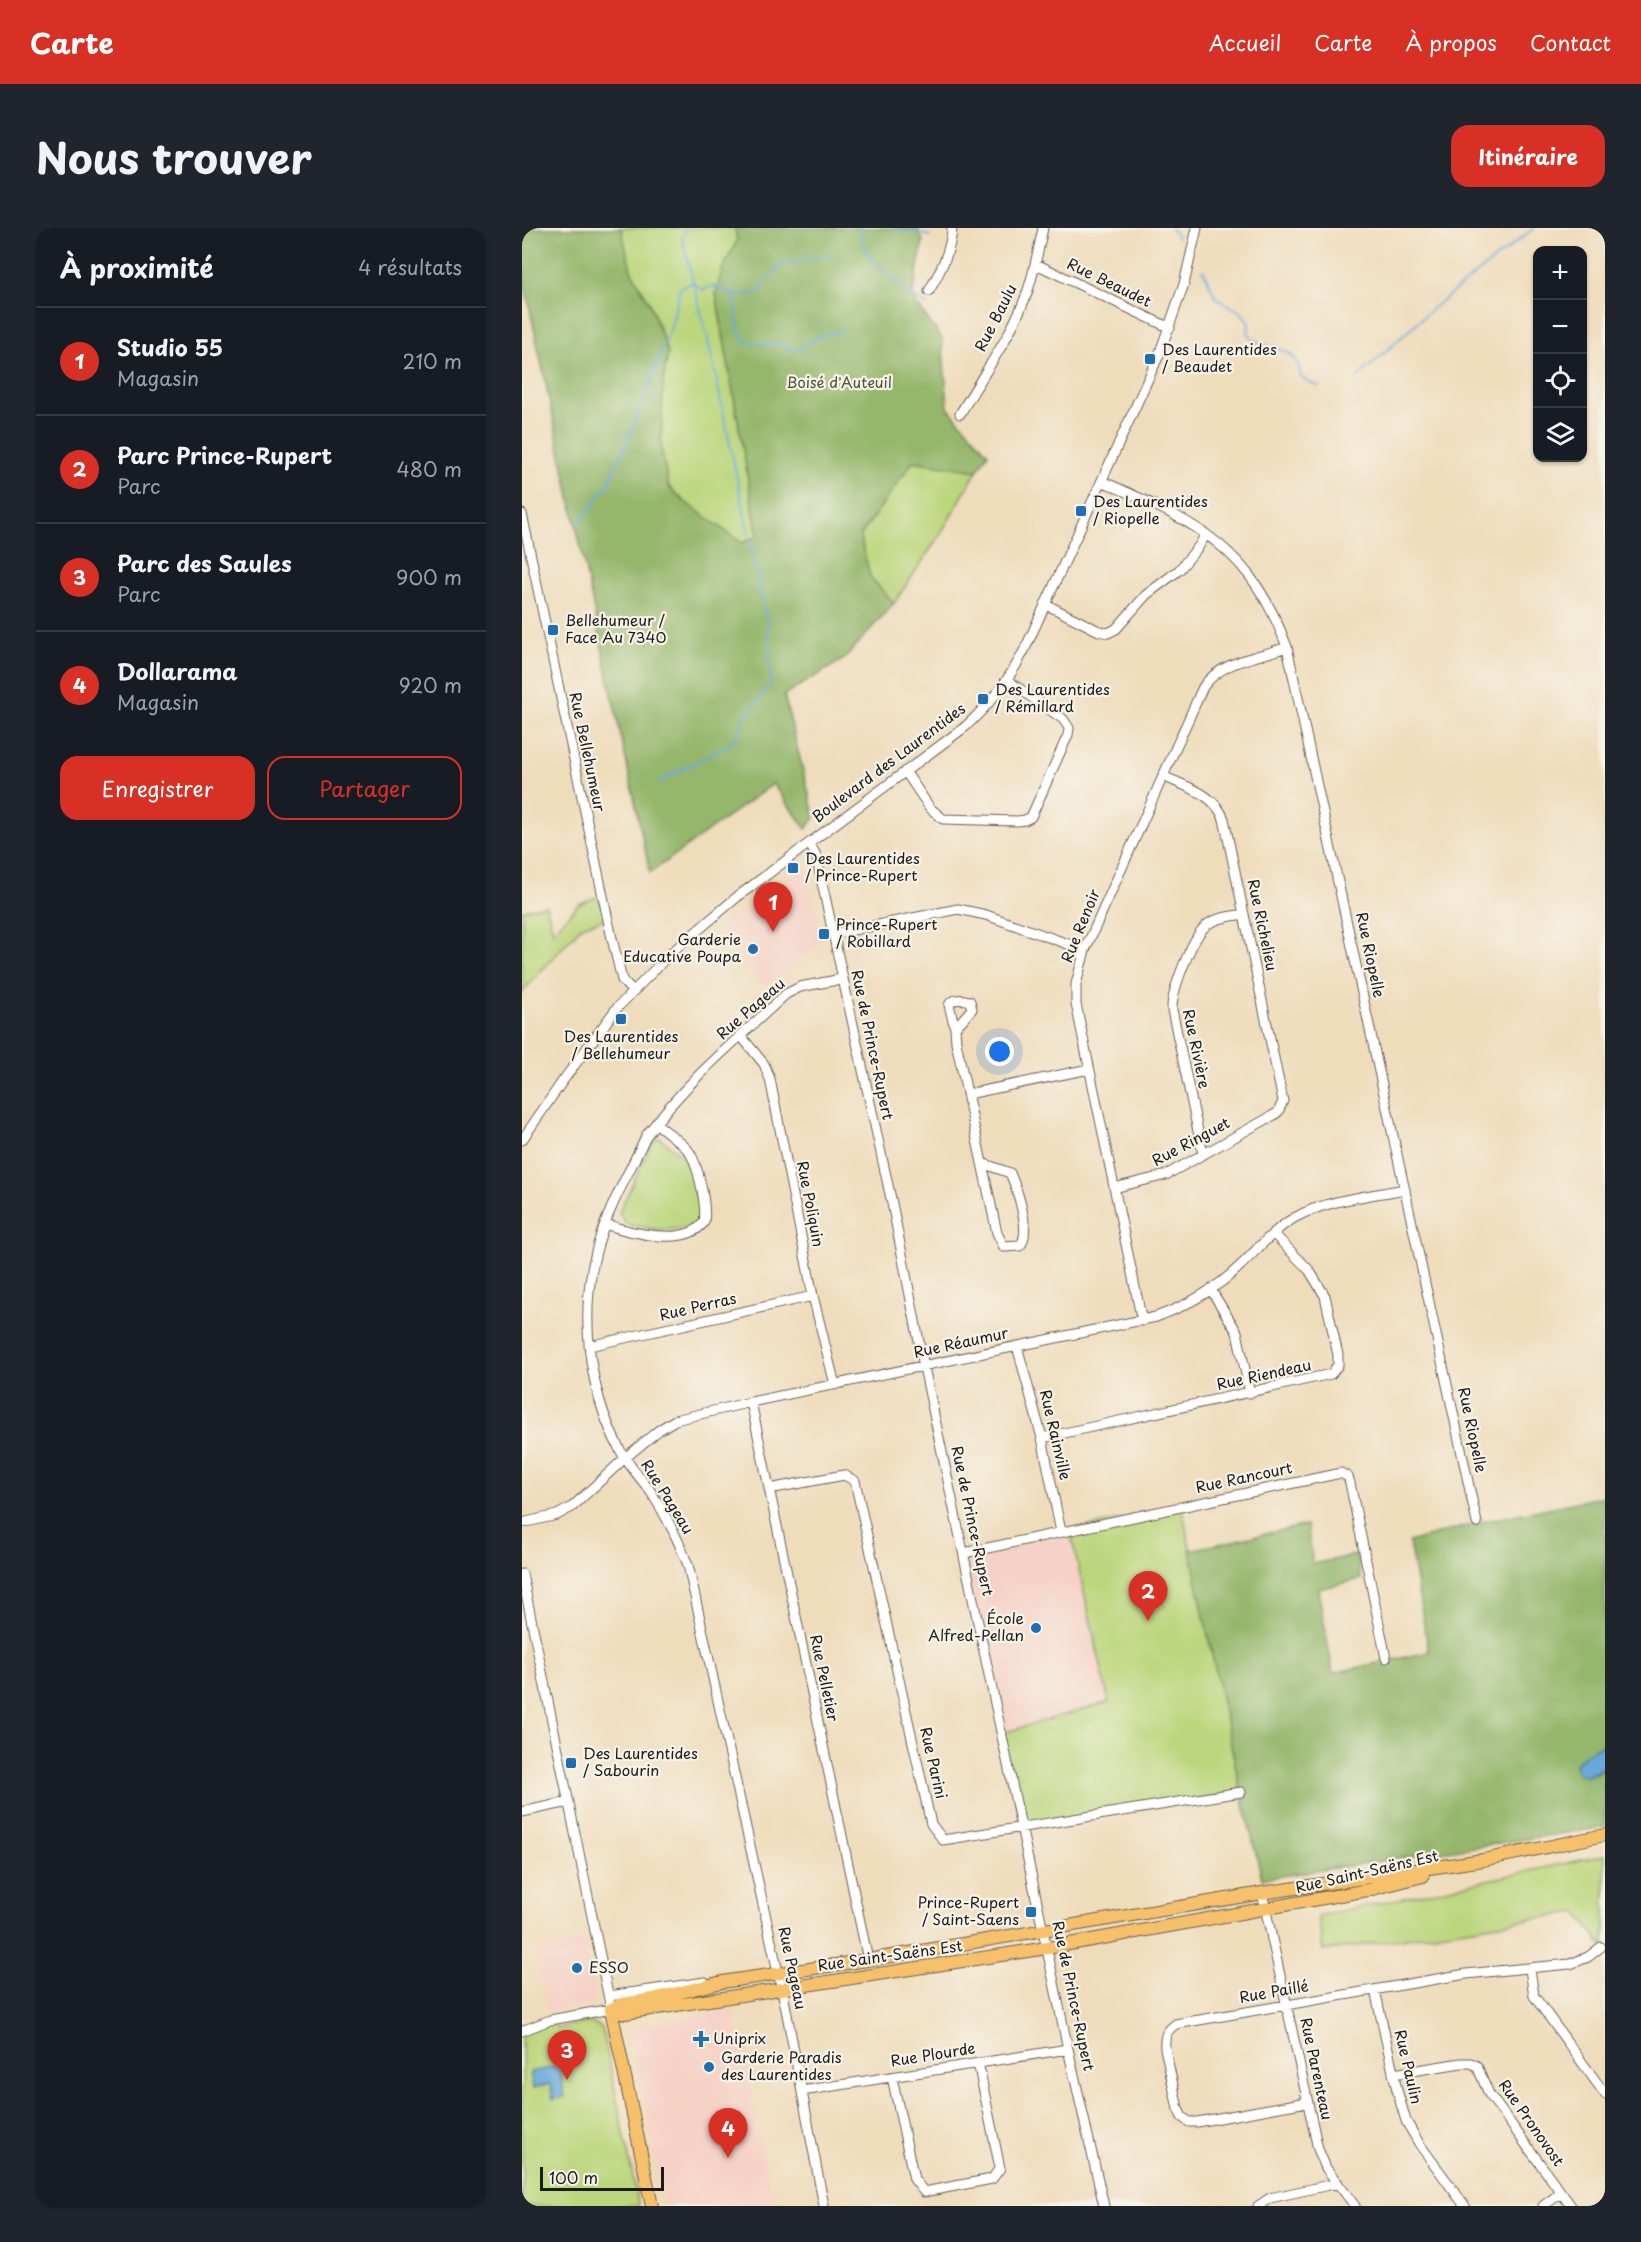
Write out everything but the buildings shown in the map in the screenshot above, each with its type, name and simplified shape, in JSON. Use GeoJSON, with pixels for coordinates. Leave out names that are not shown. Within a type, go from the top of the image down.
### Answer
{"type":"FeatureCollection","features":[{"type":"Feature","properties":{"kind":"main road"},"geometry":{"type":"LineString","coordinates":[[1483,1860],[1605,1836]]}},
{"type":"Feature","properties":{"kind":"main road","name":"Rue Saint-Saëns Est"},"geometry":{"type":"LineString","coordinates":[[610,2003],[622,2004],[653,1999],[722,1982],[868,1960],[1262,1893],[1483,1860]]}},
{"type":"Feature","properties":{"kind":"main road","name":"Rue Saint-Saëns Est"},"geometry":{"type":"LineString","coordinates":[[610,2003],[625,2013],[1047,1947],[1368,1890],[1483,1860]]}},
{"type":"Feature","properties":{"kind":"main road"},"geometry":{"type":"LineString","coordinates":[[610,2003],[652,2206]]}},
{"type":"Feature","properties":{"kind":"street"},"geometry":{"type":"LineString","coordinates":[[929,291],[949,248],[952,228]]}},
{"type":"Feature","properties":{"kind":"street","name":"Rue Baulu"},"geometry":{"type":"LineString","coordinates":[[960,414],[1008,333],[1026,297],[1036,264],[1043,228]]}},
{"type":"Feature","properties":{"kind":"street","name":"Boulevard des Laurentides"},"geometry":{"type":"LineString","coordinates":[[523,1137],[568,1073],[632,992],[705,923],[972,720],[1007,680],[1025,649],[1170,328],[1186,278],[1197,228]]}},
{"type":"Feature","properties":{"kind":"street","name":"Rue Beaudet"},"geometry":{"type":"LineString","coordinates":[[1036,264],[1170,328]]}},
{"type":"Feature","properties":{"kind":"street","name":"Rue Riopelle"},"geometry":{"type":"LineString","coordinates":[[1102,481],[1184,520],[1229,551],[1248,572],[1274,613],[1287,647],[1477,1523]]}},
{"type":"Feature","properties":{"kind":"street","name":"Rue Bellehumeur"},"geometry":{"type":"LineString","coordinates":[[522,514],[611,934],[622,980],[632,992]]}},
{"type":"Feature","properties":{"kind":"street"},"geometry":{"type":"LineString","coordinates":[[1045,604],[1099,631],[1108,633],[1116,629],[1146,595],[1179,570],[1206,534]]}},
{"type":"Feature","properties":{"kind":"street","name":"Rue Renoir"},"geometry":{"type":"LineString","coordinates":[[1142,1321],[1089,1069],[1075,992],[1078,971],[1203,687],[1209,678],[1224,667],[1287,647]]}},
{"type":"Feature","properties":{"kind":"street"},"geometry":{"type":"LineString","coordinates":[[905,771],[930,808],[943,819],[1018,821],[1031,817],[1069,728],[1063,718],[1007,680]]}},
{"type":"Feature","properties":{"kind":"street","name":"Rue Richelieu"},"geometry":{"type":"LineString","coordinates":[[1163,776],[1208,797],[1220,810],[1283,1094],[1283,1101],[1278,1112]]}},
{"type":"Feature","properties":{"kind":"street","name":"Rue de Prince-Rupert"},"geometry":{"type":"LineString","coordinates":[[809,843],[816,855],[893,1208],[924,1367],[1068,2049],[1104,2206]]}},
{"type":"Feature","properties":{"kind":"street"},"geometry":{"type":"LineString","coordinates":[[832,934],[958,909],[986,915],[1086,950]]}},
{"type":"Feature","properties":{"kind":"street","name":"Rue Rivière"},"geometry":{"type":"LineString","coordinates":[[1203,1154],[1172,1010],[1173,994],[1200,931],[1212,921],[1244,914]]}},
{"type":"Feature","properties":{"kind":"street","name":"Rue Pageau"},"geometry":{"type":"LineString","coordinates":[[824,2206],[781,1987],[688,1565],[676,1534],[652,1494],[626,1458],[608,1425],[596,1390],[589,1346],[589,1288],[605,1224],[646,1136],[673,1102],[786,994],[800,987],[842,979]]}},
{"type":"Feature","properties":{"kind":"street"},"geometry":{"type":"LineString","coordinates":[[955,1028],[956,1042],[968,1094],[982,1163],[1000,1243],[1004,1247],[1020,1246],[1025,1241],[1025,1233],[1017,1190],[1010,1173],[982,1163]]}},
{"type":"Feature","properties":{"kind":"street","name":"Rue Poliquin"},"geometry":{"type":"LineString","coordinates":[[741,1036],[764,1064],[770,1079],[813,1296],[835,1385]]}},
{"type":"Feature","properties":{"kind":"street"},"geometry":{"type":"LineString","coordinates":[[968,1094],[1089,1069]]}},
{"type":"Feature","properties":{"kind":"street","name":"Rue Ringuet"},"geometry":{"type":"LineString","coordinates":[[1114,1188],[1158,1178],[1278,1112]]}},
{"type":"Feature","properties":{"kind":"street"},"geometry":{"type":"LineString","coordinates":[[605,1224],[633,1234],[666,1236],[693,1233],[704,1222],[705,1211],[697,1171],[689,1151],[656,1123]]}},
{"type":"Feature","properties":{"kind":"street","name":"Rue Réaumur"},"geometry":{"type":"LineString","coordinates":[[522,1523],[557,1515],[572,1507],[659,1430],[675,1420],[751,1402],[1142,1321],[1167,1313],[1211,1290],[1238,1269],[1273,1233],[1296,1217],[1313,1210],[1405,1189]]}},
{"type":"Feature","properties":{"kind":"street","name":"Rue Riendeau"},"geometry":{"type":"LineString","coordinates":[[1042,1438],[1331,1374],[1338,1365],[1338,1355],[1330,1315],[1321,1287],[1309,1270],[1273,1233]]}},
{"type":"Feature","properties":{"kind":"street"},"geometry":{"type":"LineString","coordinates":[[1211,1290],[1237,1332],[1250,1393]]}},
{"type":"Feature","properties":{"kind":"street","name":"Rue Perras"},"geometry":{"type":"LineString","coordinates":[[589,1346],[813,1296]]}},
{"type":"Feature","properties":{"kind":"street","name":"Rue Rainville"},"geometry":{"type":"LineString","coordinates":[[1017,1346],[1042,1438],[1061,1532]]}},
{"type":"Feature","properties":{"kind":"street","name":"Rue Pelletier"},"geometry":{"type":"LineString","coordinates":[[751,1402],[868,1960]]}},
{"type":"Feature","properties":{"kind":"street","name":"Rue Rancourt"},"geometry":{"type":"LineString","coordinates":[[964,1553],[1341,1473],[1348,1477],[1350,1483],[1386,1658]]}},
{"type":"Feature","properties":{"kind":"street","name":"Rue Parini"},"geometry":{"type":"LineString","coordinates":[[769,1489],[843,1475],[855,1481],[931,1824],[943,1840],[1240,1792]]}},
{"type":"Feature","properties":{"kind":"street"},"geometry":{"type":"LineString","coordinates":[[522,1574],[610,2003],[550,2020],[522,2031]]}},
{"type":"Feature","properties":{"kind":"street"},"geometry":{"type":"LineString","coordinates":[[522,1812],[569,1802]]}},
{"type":"Feature","properties":{"kind":"street","name":"Rue Parenteau"},"geometry":{"type":"LineString","coordinates":[[1262,1893],[1318,2149],[1326,2168],[1355,2206]]}},
{"type":"Feature","properties":{"kind":"street","name":"Rue Paillé"},"geometry":{"type":"LineString","coordinates":[[1307,2102],[1207,2121],[1189,2121],[1182,2117],[1178,2109],[1165,2048],[1164,2038],[1167,2030],[1176,2024],[1466,1974],[1570,1964],[1588,1957],[1601,1947]]}},
{"type":"Feature","properties":{"kind":"street"},"geometry":{"type":"LineString","coordinates":[[1530,1969],[1534,1996],[1605,2094]]}},
{"type":"Feature","properties":{"kind":"street","name":"Rue Paulin"},"geometry":{"type":"LineString","coordinates":[[1375,1990],[1401,2106],[1413,2135],[1465,2206]]}},
{"type":"Feature","properties":{"kind":"street","name":"Rue Plourde"},"geometry":{"type":"LineString","coordinates":[[802,2091],[1068,2049]]}},
{"type":"Feature","properties":{"kind":"street","name":"Rue Pronovost"},"geometry":{"type":"LineString","coordinates":[[1393,2074],[1461,2062],[1471,2062],[1477,2066],[1490,2094],[1571,2206]]}},
{"type":"Feature","properties":{"kind":"street"},"geometry":{"type":"LineString","coordinates":[[892,2077],[914,2179],[924,2192],[992,2179],[999,2168],[978,2063]]}},
{"type":"Feature","properties":{"kind":"street"},"geometry":{"type":"LineString","coordinates":[[1258,2206],[1270,2198],[1338,2183]]}},
{"type":"Feature","properties":{"kind":"street"},"geometry":{"type":"LineString","coordinates":[[1543,2206],[1561,2193]]}},
{"type":"Feature","properties":{"kind":"shaded area"},"geometry":{"type":"Polygon","coordinates":[[[804,867],[824,940],[766,986],[718,928],[804,867]]]}},
{"type":"Feature","properties":{"kind":"shaded area","name":"École Alfred-Pellan"},"geometry":{"type":"Polygon","coordinates":[[[1070,1530],[1109,1703],[1002,1733],[965,1554],[1070,1530]]]}},
{"type":"Feature","properties":{"kind":"shaded area"},"geometry":{"type":"Polygon","coordinates":[[[585,1940],[596,1998],[588,2004],[548,2013],[536,1949],[585,1940]]]}},
{"type":"Feature","properties":{"kind":"shaded area"},"geometry":{"type":"Polygon","coordinates":[[[734,2009],[774,2206],[664,2206],[630,2033],[636,2026],[734,2009]]]}},
{"type":"Feature","properties":{"kind":"green space","name":"Boisé d'Auteuil"},"geometry":{"type":"Polygon","coordinates":[[[522,228],[621,228],[631,270],[650,304],[668,353],[663,383],[661,449],[669,487],[685,502],[742,543],[758,536],[716,294],[722,270],[737,241],[735,228],[918,228],[923,242],[912,297],[942,339],[948,408],[988,453],[977,471],[913,461],[860,536],[870,577],[894,603],[844,659],[784,695],[815,818],[806,829],[773,784],[650,873],[522,272],[522,228]]]}},
{"type":"Feature","properties":{"kind":"green space"},"geometry":{"type":"Polygon","coordinates":[[[621,228],[735,228],[737,241],[722,270],[716,294],[758,536],[742,543],[685,502],[669,487],[661,449],[663,383],[668,353],[650,304],[631,270],[621,228]]]}},
{"type":"Feature","properties":{"kind":"green space"},"geometry":{"type":"Polygon","coordinates":[[[913,461],[977,471],[940,535],[894,603],[870,577],[860,536],[913,461]]]}},
{"type":"Feature","properties":{"kind":"green space"},"geometry":{"type":"Polygon","coordinates":[[[599,896],[604,919],[582,926],[522,992],[522,910],[546,905],[553,931],[579,904],[599,896]]]}},
{"type":"Feature","properties":{"kind":"green space"},"geometry":{"type":"Polygon","coordinates":[[[660,1138],[689,1161],[701,1215],[696,1224],[687,1228],[658,1230],[626,1224],[619,1212],[650,1147],[654,1140],[660,1138]]]}},
{"type":"Feature","properties":{"kind":"green space"},"geometry":{"type":"Polygon","coordinates":[[[1605,1496],[1605,1743],[1585,1754],[1595,1774],[1605,1767],[1605,1827],[1262,1879],[1241,1792],[1190,1550],[1307,1525],[1313,1564],[1356,1555],[1361,1579],[1318,1589],[1333,1673],[1429,1652],[1409,1542],[1477,1523],[1605,1496]]]}},
{"type":"Feature","properties":{"kind":"green space"},"geometry":{"type":"Polygon","coordinates":[[[1182,1508],[1241,1792],[1022,1827],[1002,1733],[1109,1702],[1070,1530],[1182,1508]]]}},
{"type":"Feature","properties":{"kind":"green space"},"geometry":{"type":"Polygon","coordinates":[[[1605,1855],[1605,1949],[1577,1912],[1323,1951],[1318,1916],[1605,1855]]]}},
{"type":"Feature","properties":{"kind":"green space"},"geometry":{"type":"Polygon","coordinates":[[[550,2020],[557,2028],[590,2022],[602,2028],[639,2206],[522,2206],[522,2031],[550,2020]]]}},
{"type":"Feature","properties":{"kind":"water"},"geometry":{"type":"Polygon","coordinates":[[[1605,1743],[1605,1767],[1587,1776],[1579,1774],[1575,1765],[1585,1754],[1605,1743]]]}},
{"type":"Feature","properties":{"kind":"water"},"geometry":{"type":"Polygon","coordinates":[[[559,2066],[565,2097],[553,2099],[550,2084],[533,2088],[530,2072],[559,2066]]]}},
{"type":"Feature","properties":{"kind":"waterway"},"geometry":{"type":"LineString","coordinates":[[659,782],[733,742],[747,714],[771,684],[768,625],[708,340],[682,238],[686,228]]}},
{"type":"Feature","properties":{"kind":"waterway"},"geometry":{"type":"LineString","coordinates":[[861,228],[866,250],[873,260],[903,288],[927,305]]}},
{"type":"Feature","properties":{"kind":"waterway"},"geometry":{"type":"LineString","coordinates":[[893,228],[930,236]]}},
{"type":"Feature","properties":{"kind":"waterway"},"geometry":{"type":"LineString","coordinates":[[1171,228],[1178,238]]}},
{"type":"Feature","properties":{"kind":"waterway"},"geometry":{"type":"LineString","coordinates":[[1357,378],[1433,308],[1534,228]]}},
{"type":"Feature","properties":{"kind":"waterway"},"geometry":{"type":"LineString","coordinates":[[734,294],[761,293],[762,285],[783,263],[833,256]]}},
{"type":"Feature","properties":{"kind":"waterway"},"geometry":{"type":"LineString","coordinates":[[1203,270],[1216,298],[1241,312],[1249,323],[1248,332],[1252,339],[1288,353],[1298,365],[1301,377],[1319,386]]}},
{"type":"Feature","properties":{"kind":"waterway"},"geometry":{"type":"LineString","coordinates":[[578,525],[607,486],[630,435],[671,327],[680,288],[694,282]]}},
{"type":"Feature","properties":{"kind":"waterway"},"geometry":{"type":"LineString","coordinates":[[696,285],[703,290],[712,286],[733,294],[737,324],[740,334],[747,342],[779,344],[798,350],[816,337],[843,330]]}},
{"type":"Feature","properties":{"kind":"place","name":"Des Laurentides / Beaudet"},"geometry":{"type":"Point","coordinates":[1150,359]}},
{"type":"Feature","properties":{"kind":"place","name":"Des Laurentides / Riopelle"},"geometry":{"type":"Point","coordinates":[1081,511]}},
{"type":"Feature","properties":{"kind":"place","name":"Bellehumeur / Face Au 7340"},"geometry":{"type":"Point","coordinates":[553,630]}},
{"type":"Feature","properties":{"kind":"place","name":"Des Laurentides / Rémillard"},"geometry":{"type":"Point","coordinates":[983,699]}},
{"type":"Feature","properties":{"kind":"place","name":"Des Laurentides / Prince-Rupert"},"geometry":{"type":"Point","coordinates":[793,868]}},
{"type":"Feature","properties":{"kind":"place","name":"Studio 55"},"geometry":{"type":"Point","coordinates":[773,932]}},
{"type":"Feature","properties":{"kind":"place","name":"Prince-Rupert / Robillard"},"geometry":{"type":"Point","coordinates":[824,934]}},
{"type":"Feature","properties":{"kind":"place","name":"Garderie Educative Poupa"},"geometry":{"type":"Point","coordinates":[753,949]}},
{"type":"Feature","properties":{"kind":"place","name":"Des Laurentides / Bellehumeur"},"geometry":{"type":"Point","coordinates":[621,1019]}},
{"type":"Feature","properties":{"kind":"place","name":"Parc Prince-Rupert"},"geometry":{"type":"Point","coordinates":[1148,1621]}},
{"type":"Feature","properties":{"kind":"place","name":"École Alfred-Pellan"},"geometry":{"type":"Point","coordinates":[1036,1628]}},
{"type":"Feature","properties":{"kind":"place","name":"Des Laurentides / Sabourin"},"geometry":{"type":"Point","coordinates":[571,1763]}},
{"type":"Feature","properties":{"kind":"place","name":"Prince-Rupert / Saint-Saens"},"geometry":{"type":"Point","coordinates":[1031,1912]}},
{"type":"Feature","properties":{"kind":"place","name":"ESSO"},"geometry":{"type":"Point","coordinates":[577,1968]}},
{"type":"Feature","properties":{"kind":"place","name":"Uniprix"},"geometry":{"type":"Point","coordinates":[701,2039]}},
{"type":"Feature","properties":{"kind":"place","name":"Garderie Paradis des Laurentides"},"geometry":{"type":"Point","coordinates":[709,2067]}},
{"type":"Feature","properties":{"kind":"place","name":"Parc des Saules"},"geometry":{"type":"Point","coordinates":[567,2080]}},
{"type":"Feature","properties":{"kind":"place","name":"Dollarama"},"geometry":{"type":"Point","coordinates":[728,2158]}}]}
